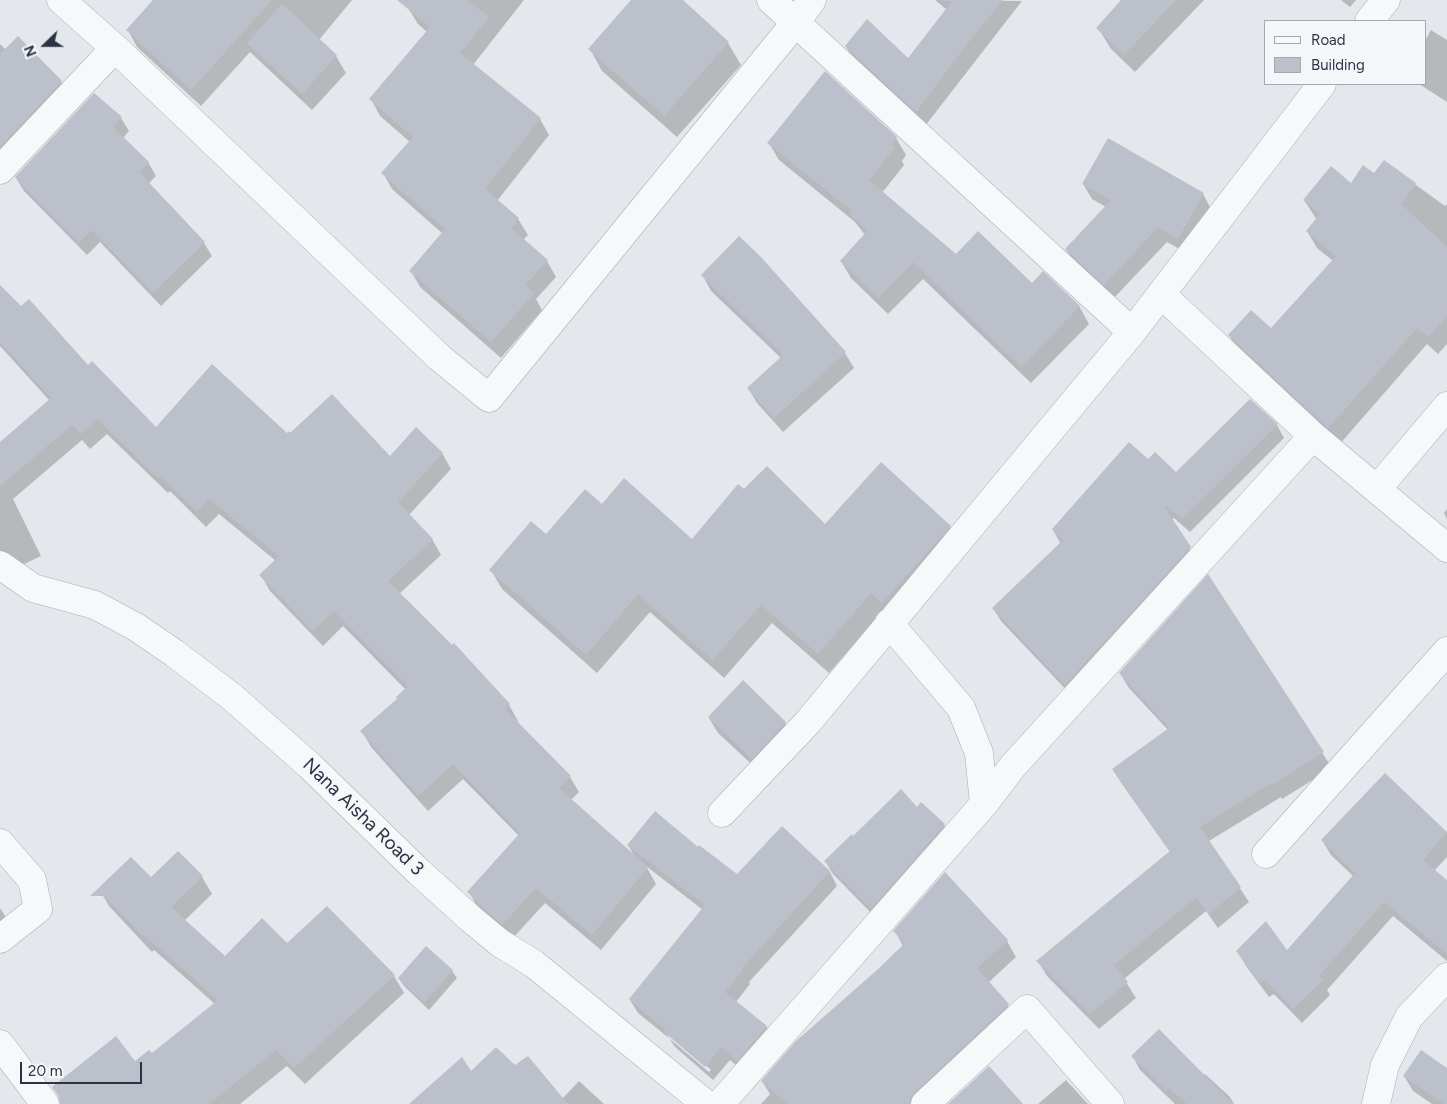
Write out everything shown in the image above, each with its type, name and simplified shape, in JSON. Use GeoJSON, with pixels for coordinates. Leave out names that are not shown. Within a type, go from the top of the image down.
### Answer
{"type":"FeatureCollection","features":[{"type":"Feature","properties":{"kind":"street"},"geometry":{"type":"LineString","coordinates":[[60,0],[115,48],[440,358],[489,398],[812,0]]}},
{"type":"Feature","properties":{"kind":"street"},"geometry":{"type":"LineString","coordinates":[[771,0],[1132,332]]}},
{"type":"Feature","properties":{"kind":"street"},"geometry":{"type":"LineString","coordinates":[[1371,20],[1386,0]]}},
{"type":"Feature","properties":{"kind":"street"},"geometry":{"type":"LineString","coordinates":[[0,170],[115,48]]}},
{"type":"Feature","properties":{"kind":"street"},"geometry":{"type":"LineString","coordinates":[[722,813],[808,722],[1132,332],[1321,85]]}},
{"type":"Feature","properties":{"kind":"street"},"geometry":{"type":"LineString","coordinates":[[1162,294],[1313,436],[1447,548]]}},
{"type":"Feature","properties":{"kind":"street"},"geometry":{"type":"LineString","coordinates":[[1377,489],[1447,406]]}},
{"type":"Feature","properties":{"kind":"street"},"geometry":{"type":"LineString","coordinates":[[720,1104],[984,804],[1013,766],[1313,436]]}},
{"type":"Feature","properties":{"kind":"street","name":"Nana Aisha Road 3"},"geometry":{"type":"LineString","coordinates":[[0,565],[33,588],[95,605],[136,627],[232,697],[310,766],[419,872],[471,919],[500,943],[534,964],[706,1104]]}},
{"type":"Feature","properties":{"kind":"street"},"geometry":{"type":"LineString","coordinates":[[889,624],[961,708],[979,752],[984,804]]}},
{"type":"Feature","properties":{"kind":"street"},"geometry":{"type":"LineString","coordinates":[[1266,854],[1447,650]]}},
{"type":"Feature","properties":{"kind":"street"},"geometry":{"type":"LineString","coordinates":[[0,844],[32,880],[38,909],[0,939]]}},
{"type":"Feature","properties":{"kind":"street"},"geometry":{"type":"LineString","coordinates":[[1376,1104],[1385,1065],[1409,1017],[1447,977]]}},
{"type":"Feature","properties":{"kind":"street"},"geometry":{"type":"LineString","coordinates":[[925,1104],[1027,1009],[1110,1104]]}},
{"type":"Feature","properties":{"kind":"street"},"geometry":{"type":"LineString","coordinates":[[0,1044],[46,1104]]}},
{"type":"Feature","properties":{"kind":"building"},"geometry":{"type":"Polygon","coordinates":[[[153,0],[272,0],[191,90],[126,30],[153,0]]]}},
{"type":"Feature","properties":{"kind":"building"},"geometry":{"type":"Polygon","coordinates":[[[397,0],[467,0],[489,17],[460,53],[541,118],[485,189],[519,218],[511,228],[548,260],[525,285],[534,293],[491,342],[409,271],[445,229],[381,173],[413,137],[369,99],[430,27],[397,0]]]}},
{"type":"Feature","properties":{"kind":"building"},"geometry":{"type":"Polygon","coordinates":[[[631,0],[683,0],[729,42],[664,116],[588,49],[631,0]]]}},
{"type":"Feature","properties":{"kind":"building"},"geometry":{"type":"Polygon","coordinates":[[[953,0],[1003,0],[963,49],[916,112],[845,46],[867,19],[908,58],[953,0]]]}},
{"type":"Feature","properties":{"kind":"building"},"geometry":{"type":"Polygon","coordinates":[[[1121,0],[1176,0],[1124,55],[1096,28],[1121,0]]]}},
{"type":"Feature","properties":{"kind":"building"},"geometry":{"type":"Polygon","coordinates":[[[282,4],[337,55],[302,94],[247,43],[282,4]]]}},
{"type":"Feature","properties":{"kind":"building"},"geometry":{"type":"Polygon","coordinates":[[[18,36],[62,81],[0,147],[0,54],[18,36]]]}},
{"type":"Feature","properties":{"kind":"building"},"geometry":{"type":"Polygon","coordinates":[[[825,71],[897,137],[892,144],[895,147],[869,180],[956,254],[978,231],[1032,283],[1043,271],[1080,306],[1021,367],[913,262],[878,298],[840,261],[868,230],[850,215],[852,211],[767,143],[825,71]]]}},
{"type":"Feature","properties":{"kind":"building"},"geometry":{"type":"Polygon","coordinates":[[[94,93],[122,117],[113,127],[149,162],[139,172],[205,242],[153,293],[92,230],[78,243],[15,177],[94,93]]]}},
{"type":"Feature","properties":{"kind":"building"},"geometry":{"type":"Polygon","coordinates":[[[1108,138],[1204,193],[1178,239],[1158,227],[1104,285],[1065,249],[1111,200],[1082,184],[1108,138]]]}},
{"type":"Feature","properties":{"kind":"building"},"geometry":{"type":"Polygon","coordinates":[[[1384,160],[1416,183],[1401,204],[1447,247],[1447,316],[1428,337],[1417,328],[1328,428],[1228,335],[1251,310],[1271,328],[1336,256],[1306,231],[1320,214],[1303,200],[1331,166],[1351,183],[1363,165],[1374,173],[1384,160]]]}},
{"type":"Feature","properties":{"kind":"building"},"geometry":{"type":"Polygon","coordinates":[[[739,236],[761,257],[846,352],[774,418],[747,388],[783,355],[701,275],[739,236]]]}},
{"type":"Feature","properties":{"kind":"building"},"geometry":{"type":"Polygon","coordinates":[[[0,285],[21,306],[29,299],[88,365],[92,361],[156,427],[212,364],[287,433],[289,431],[290,433],[332,394],[390,456],[416,427],[443,453],[398,502],[433,539],[388,581],[452,645],[454,643],[510,704],[505,709],[571,776],[559,788],[648,867],[592,935],[536,888],[502,925],[467,892],[520,833],[453,764],[418,796],[360,731],[397,699],[396,697],[408,686],[334,611],[313,631],[259,575],[279,556],[209,499],[197,512],[160,476],[158,478],[97,419],[81,434],[72,425],[0,486],[0,442],[51,398],[0,342],[0,285]]]}},
{"type":"Feature","properties":{"kind":"building"},"geometry":{"type":"Polygon","coordinates":[[[1250,399],[1278,424],[1182,519],[1164,506],[1191,547],[1065,685],[992,608],[1063,540],[1052,529],[1129,442],[1148,459],[1155,452],[1176,472],[1250,399]]]}},
{"type":"Feature","properties":{"kind":"building"},"geometry":{"type":"Polygon","coordinates":[[[881,462],[951,526],[882,603],[871,593],[818,654],[761,605],[712,660],[638,594],[586,655],[489,570],[531,521],[546,534],[585,489],[602,504],[624,478],[692,539],[738,484],[744,489],[767,466],[825,524],[881,462]]]}},
{"type":"Feature","properties":{"kind":"building"},"geometry":{"type":"Polygon","coordinates":[[[1208,574],[1324,752],[1200,827],[1241,887],[1209,914],[1196,897],[1114,965],[1128,982],[1090,1014],[1036,961],[1170,851],[1112,769],[1169,728],[1119,673],[1208,574]]]}},
{"type":"Feature","properties":{"kind":"building"},"geometry":{"type":"Polygon","coordinates":[[[743,680],[786,722],[752,759],[708,717],[743,680]]]}},
{"type":"Feature","properties":{"kind":"building"},"geometry":{"type":"Polygon","coordinates":[[[1385,773],[1447,832],[1423,860],[1447,880],[1447,954],[1384,902],[1319,976],[1323,980],[1293,1009],[1265,980],[1260,983],[1236,951],[1266,921],[1287,950],[1355,873],[1321,840],[1385,773]]]}},
{"type":"Feature","properties":{"kind":"building"},"geometry":{"type":"Polygon","coordinates":[[[901,789],[917,807],[921,802],[945,824],[871,909],[824,861],[852,834],[853,836],[901,789]]]}},
{"type":"Feature","properties":{"kind":"building"},"geometry":{"type":"Polygon","coordinates":[[[655,811],[698,847],[699,845],[737,874],[782,826],[830,871],[742,968],[743,970],[725,992],[767,1026],[737,1061],[721,1047],[705,1067],[664,1032],[666,1030],[629,999],[705,905],[627,845],[655,811]]]}},
{"type":"Feature","properties":{"kind":"building"},"geometry":{"type":"Polygon","coordinates":[[[178,851],[203,876],[171,907],[225,956],[262,918],[287,943],[327,906],[395,975],[294,1068],[276,1050],[209,1104],[60,1104],[58,1095],[52,1087],[116,1036],[135,1061],[149,1050],[152,1053],[218,1000],[142,935],[104,896],[90,896],[131,857],[151,877],[178,851]]]}},
{"type":"Feature","properties":{"kind":"building"},"geometry":{"type":"Polygon","coordinates":[[[945,872],[1008,940],[977,968],[1009,1004],[914,1093],[910,1099],[910,1104],[788,1104],[761,1081],[795,1042],[905,943],[893,931],[945,872]]]}},
{"type":"Feature","properties":{"kind":"building"},"geometry":{"type":"Polygon","coordinates":[[[426,946],[453,970],[424,1003],[398,978],[426,946]]]}},
{"type":"Feature","properties":{"kind":"building"},"geometry":{"type":"Polygon","coordinates":[[[1159,1029],[1233,1104],[1187,1104],[1169,1088],[1166,1091],[1131,1056],[1159,1029]]]}},
{"type":"Feature","properties":{"kind":"building"},"geometry":{"type":"Polygon","coordinates":[[[496,1047],[515,1065],[528,1056],[568,1104],[409,1104],[462,1057],[471,1071],[496,1047]]]}},
{"type":"Feature","properties":{"kind":"building"},"geometry":{"type":"Polygon","coordinates":[[[1421,1050],[1447,1068],[1447,1104],[1444,1104],[1403,1076],[1421,1050]]]}},
{"type":"Feature","properties":{"kind":"building"},"geometry":{"type":"Polygon","coordinates":[[[989,1066],[1023,1104],[948,1104],[989,1066]]]}}]}
